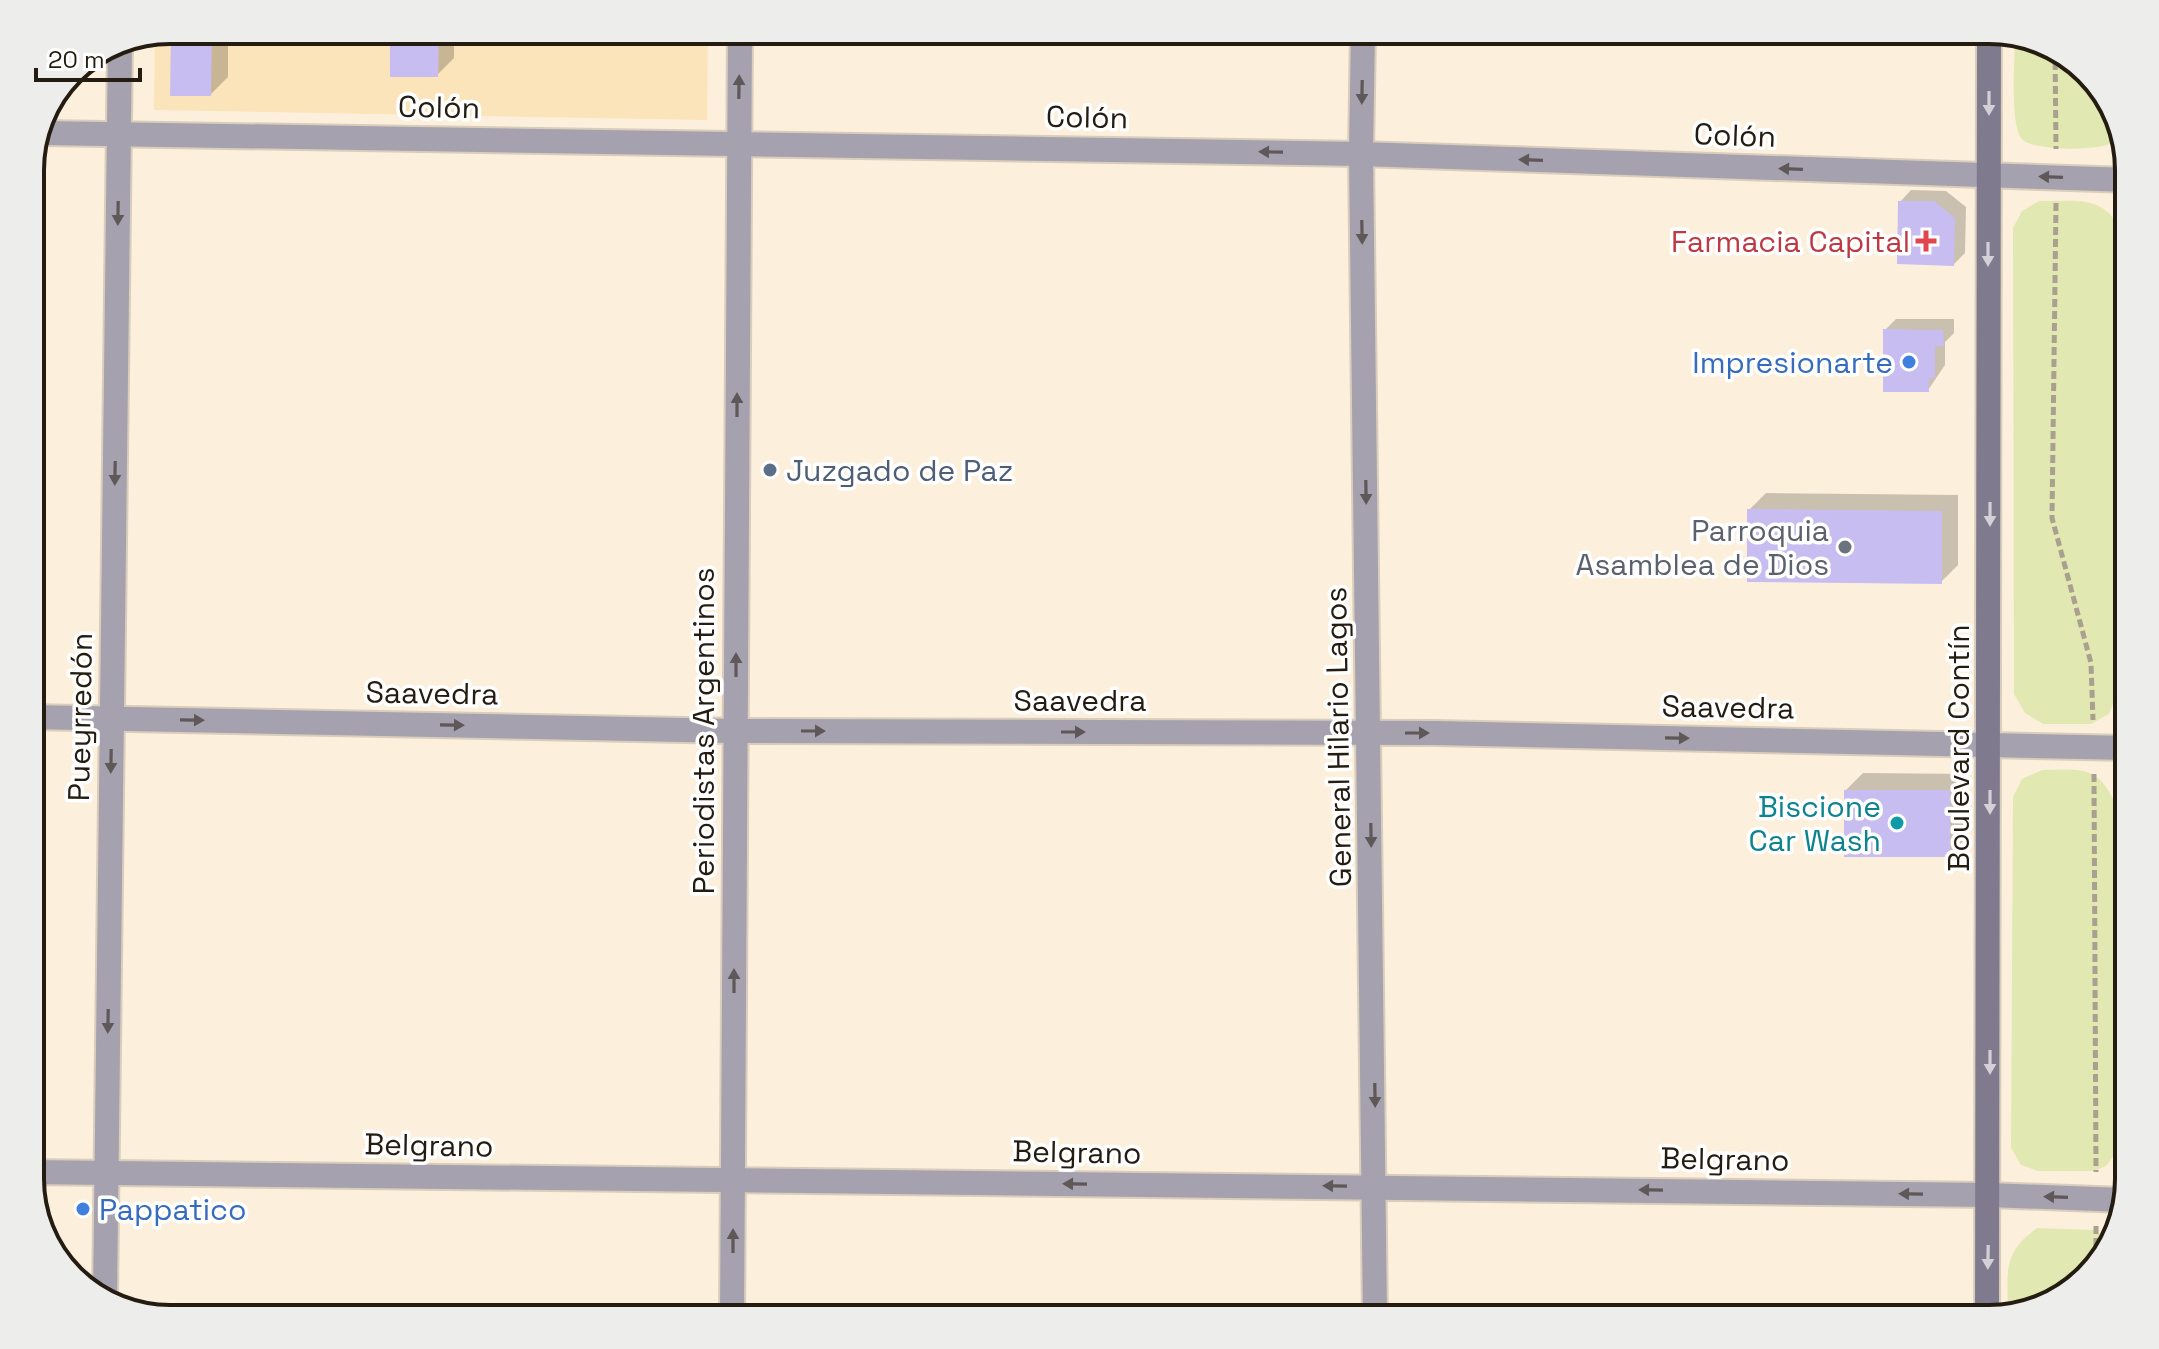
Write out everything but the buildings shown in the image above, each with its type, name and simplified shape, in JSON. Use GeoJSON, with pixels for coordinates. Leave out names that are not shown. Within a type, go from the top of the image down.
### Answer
{"type":"FeatureCollection","features":[{"type":"Feature","properties":{"kind":"main road","name":"Boulevard Contín"},"geometry":{"type":"LineString","coordinates":[[1987,1305],[1991,744],[1989,44]]}},
{"type":"Feature","properties":{"kind":"street","name":"Periodistas Argentinos"},"geometry":{"type":"LineString","coordinates":[[732,1305],[740,44]]}},
{"type":"Feature","properties":{"kind":"street","name":"General Hilario Lagos"},"geometry":{"type":"LineString","coordinates":[[1363,44],[1361,154],[1375,1305]]}},
{"type":"Feature","properties":{"kind":"street","name":"Pueyrredón"},"geometry":{"type":"LineString","coordinates":[[105,1287],[120,55]]}},
{"type":"Feature","properties":{"kind":"street","name":"Colón"},"geometry":{"type":"LineString","coordinates":[[49,133],[1361,154],[2115,179]]}},
{"type":"Feature","properties":{"kind":"street","name":"Saavedra"},"geometry":{"type":"LineString","coordinates":[[44,717],[735,731],[1370,733],[2115,748]]}},
{"type":"Feature","properties":{"kind":"street","name":"Belgrano"},"geometry":{"type":"LineString","coordinates":[[44,1172],[1989,1195],[2113,1199]]}},
{"type":"Feature","properties":{"kind":"path"},"geometry":{"type":"LineString","coordinates":[[2055,63],[2052,518],[2091,663],[2098,1112],[2096,1246]]}},
{"type":"Feature","properties":{"kind":"shaded area"},"geometry":{"type":"Polygon","coordinates":[[[708,44],[707,120],[154,110],[155,45],[708,44]]]}},
{"type":"Feature","properties":{"kind":"green space"},"geometry":{"type":"Polygon","coordinates":[[[2015,46],[2059,65],[2094,100],[2112,143],[2070,149],[2030,144],[2023,140],[2014,108],[2015,46]]]}},
{"type":"Feature","properties":{"kind":"green space"},"geometry":{"type":"Polygon","coordinates":[[[2039,201],[2086,202],[2105,210],[2115,221],[2115,698],[2109,714],[2091,724],[2043,724],[2025,713],[2014,694],[2013,228],[2022,211],[2039,201]]]}},
{"type":"Feature","properties":{"kind":"green space"},"geometry":{"type":"Polygon","coordinates":[[[2042,770],[2075,770],[2092,774],[2107,788],[2113,799],[2115,1154],[2106,1166],[2094,1171],[2038,1171],[2021,1165],[2011,1148],[2013,797],[2022,779],[2042,770]]]}},
{"type":"Feature","properties":{"kind":"green space"},"geometry":{"type":"Polygon","coordinates":[[[2037,1228],[2095,1230],[2102,1236],[2094,1249],[2066,1279],[2037,1295],[2008,1303],[2009,1265],[2025,1237],[2037,1228]]]}},
{"type":"Feature","properties":{"kind":"place","name":"Farmacia Capital"},"geometry":{"type":"Point","coordinates":[1926,241]}},
{"type":"Feature","properties":{"kind":"place","name":"Impresionarte"},"geometry":{"type":"Point","coordinates":[1909,362]}},
{"type":"Feature","properties":{"kind":"place","name":"Juzgado de Paz"},"geometry":{"type":"Point","coordinates":[770,470]}},
{"type":"Feature","properties":{"kind":"place","name":"Parroquia Asamblea de Dios"},"geometry":{"type":"Point","coordinates":[1845,547]}},
{"type":"Feature","properties":{"kind":"place","name":"Biscione Car Wash"},"geometry":{"type":"Point","coordinates":[1897,823]}},
{"type":"Feature","properties":{"kind":"place","name":"Pappatico"},"geometry":{"type":"Point","coordinates":[83,1209]}}]}
